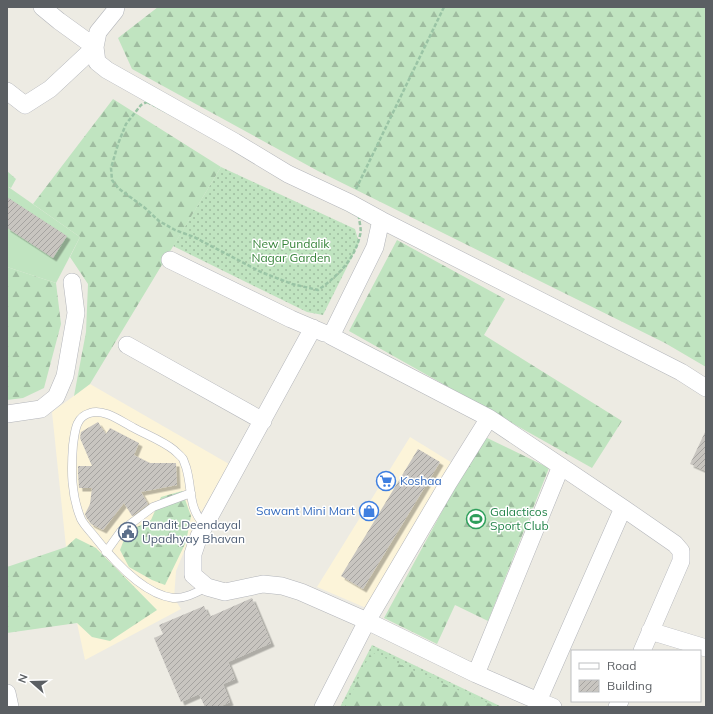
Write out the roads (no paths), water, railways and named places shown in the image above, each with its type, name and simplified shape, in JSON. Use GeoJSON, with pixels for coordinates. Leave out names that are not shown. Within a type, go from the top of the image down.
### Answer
{"type":"FeatureCollection","features":[{"type":"Feature","properties":{"kind":"street"},"geometry":{"type":"LineString","coordinates":[[42,7],[58,21],[95,47]]}},
{"type":"Feature","properties":{"kind":"street"},"geometry":{"type":"LineString","coordinates":[[116,7],[115,11],[98,32],[95,47],[97,62],[108,70],[288,174],[350,202],[381,220],[681,372],[706,388]]}},
{"type":"Feature","properties":{"kind":"street"},"geometry":{"type":"LineString","coordinates":[[7,91],[25,106],[50,89],[95,47]]}},
{"type":"Feature","properties":{"kind":"street"},"geometry":{"type":"LineString","coordinates":[[331,336],[375,247],[381,220]]}},
{"type":"Feature","properties":{"kind":"street"},"geometry":{"type":"LineString","coordinates":[[170,260],[290,319],[331,336],[489,418],[675,544],[681,551],[681,561],[642,650]]}},
{"type":"Feature","properties":{"kind":"street"},"geometry":{"type":"LineString","coordinates":[[7,414],[41,409],[56,397],[65,376],[76,313],[72,282]]}},
{"type":"Feature","properties":{"kind":"street"},"geometry":{"type":"LineString","coordinates":[[313,328],[200,536],[193,554],[193,575],[207,587],[225,592],[263,584],[282,586],[300,592],[367,621],[476,674],[545,704],[623,508]]}},
{"type":"Feature","properties":{"kind":"street"},"geometry":{"type":"LineString","coordinates":[[126,345],[263,421]]}},
{"type":"Feature","properties":{"kind":"street"},"geometry":{"type":"LineString","coordinates":[[323,707],[367,621],[449,482],[489,418]]}},
{"type":"Feature","properties":{"kind":"street"},"geometry":{"type":"LineString","coordinates":[[476,674],[560,466]]}},
{"type":"Feature","properties":{"kind":"street"},"geometry":{"type":"LineString","coordinates":[[650,632],[706,648]]}},
{"type":"Feature","properties":{"kind":"street"},"geometry":{"type":"LineString","coordinates":[[7,693],[10,707]]}},
{"type":"Feature","properties":{"kind":"lane"},"geometry":{"type":"LineString","coordinates":[[205,526],[198,518],[192,506],[188,473],[183,459],[172,449],[114,417],[98,411],[89,413],[79,419],[75,430],[71,468],[74,497],[82,520],[106,552],[125,572],[151,590],[164,596],[174,598],[186,596],[207,587]]}},
{"type":"Feature","properties":{"kind":"lane"},"geometry":{"type":"LineString","coordinates":[[106,552],[121,531],[152,507],[190,493]]}},
{"type":"Feature","properties":{"kind":"place","name":"Koshaa"},"geometry":{"type":"Point","coordinates":[386,481]}},
{"type":"Feature","properties":{"kind":"place","name":"Sawant Mini Mart"},"geometry":{"type":"Point","coordinates":[369,511]}},
{"type":"Feature","properties":{"kind":"place","name":"Galacticos Sport Club"},"geometry":{"type":"Point","coordinates":[476,519]}},
{"type":"Feature","properties":{"kind":"place","name":"Pandit Deendayal Upadhyay Bhavan"},"geometry":{"type":"Point","coordinates":[128,532]}},
{"type":"Feature","properties":{"kind":"park label","name":"New Pundalik Nagar Garden"},"geometry":{"type":"Point","coordinates":[291,251]}}]}
